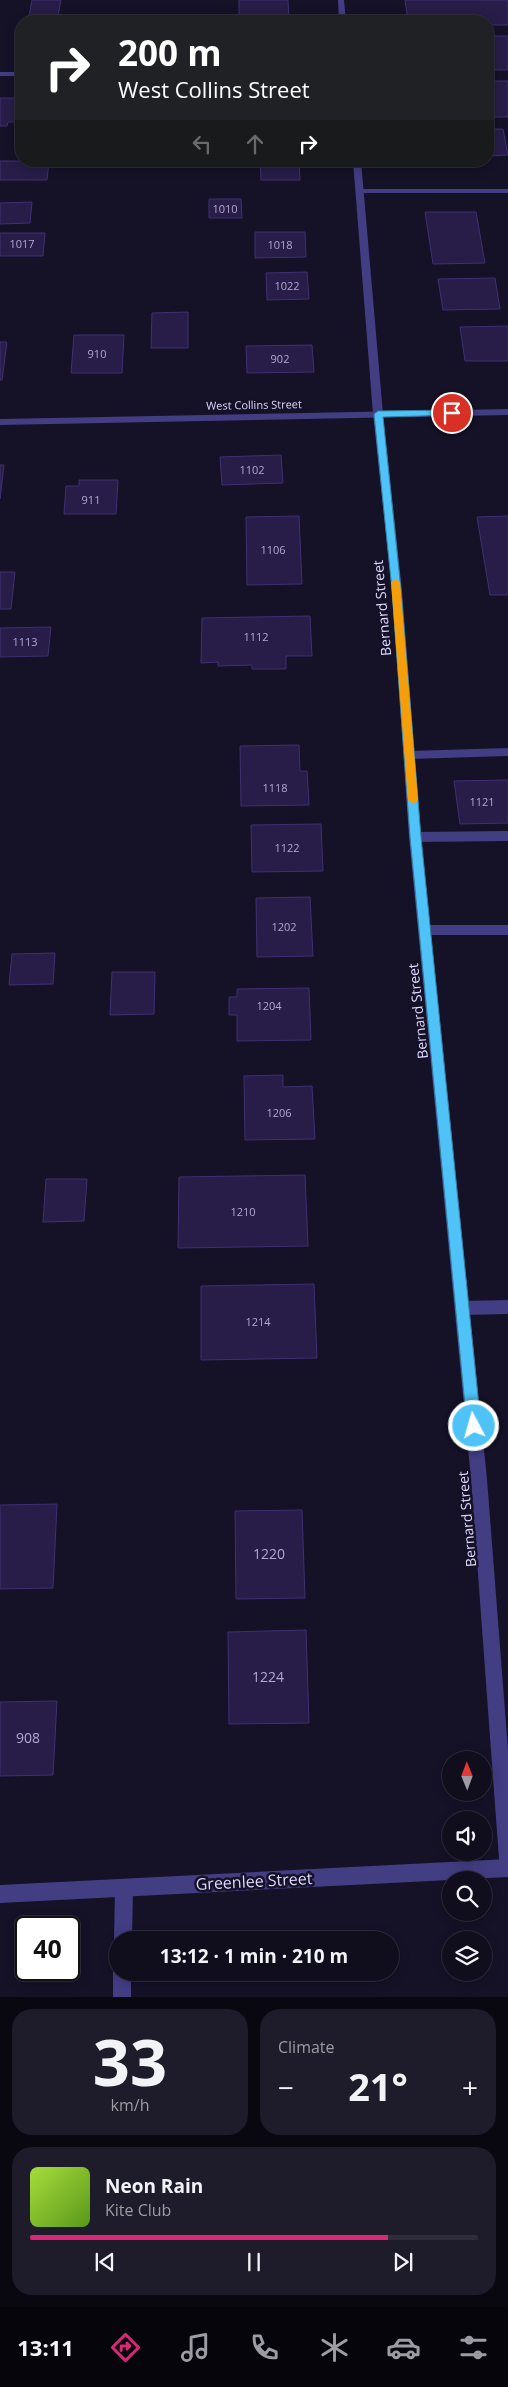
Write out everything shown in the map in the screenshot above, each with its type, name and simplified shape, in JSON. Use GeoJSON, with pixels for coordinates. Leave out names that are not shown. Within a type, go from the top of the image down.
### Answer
{"type":"FeatureCollection","features":[{"type":"Feature","properties":{"kind":"street"},"geometry":{"type":"LineString","coordinates":[[341,0],[342,15]]}},
{"type":"Feature","properties":{"kind":"street"},"geometry":{"type":"LineString","coordinates":[[0,74],[15,74]]}},
{"type":"Feature","properties":{"kind":"street","name":"Bernard Street"},"geometry":{"type":"LineString","coordinates":[[358,167],[378,414],[397,590],[416,837],[479,1479],[508,1859]]}},
{"type":"Feature","properties":{"kind":"street"},"geometry":{"type":"LineString","coordinates":[[360,191],[508,191]]}},
{"type":"Feature","properties":{"kind":"street","name":"West Collins Street"},"geometry":{"type":"LineString","coordinates":[[0,422],[508,412]]}},
{"type":"Feature","properties":{"kind":"street"},"geometry":{"type":"LineString","coordinates":[[410,755],[508,752]]}},
{"type":"Feature","properties":{"kind":"street"},"geometry":{"type":"LineString","coordinates":[[416,837],[508,836]]}},
{"type":"Feature","properties":{"kind":"street"},"geometry":{"type":"LineString","coordinates":[[425,930],[508,930]]}},
{"type":"Feature","properties":{"kind":"street"},"geometry":{"type":"LineString","coordinates":[[462,1308],[508,1307]]}},
{"type":"Feature","properties":{"kind":"street","name":"Greenlee Street"},"geometry":{"type":"LineString","coordinates":[[0,1894],[508,1868]]}},
{"type":"Feature","properties":{"kind":"street"},"geometry":{"type":"LineString","coordinates":[[123,1931],[124,1888]]}},
{"type":"Feature","properties":{"kind":"street"},"geometry":{"type":"LineString","coordinates":[[122,1981],[122,1997]]}},
{"type":"Feature","properties":{"kind":"building"},"geometry":{"type":"Polygon","coordinates":[[[32,0],[61,0],[58,15],[29,15],[32,0]]]}},
{"type":"Feature","properties":{"kind":"building"},"geometry":{"type":"Polygon","coordinates":[[[239,0],[288,0],[289,15],[239,15],[239,0]]]}},
{"type":"Feature","properties":{"kind":"building"},"geometry":{"type":"Polygon","coordinates":[[[405,0],[508,0],[508,25],[494,25],[494,15],[407,15],[405,0]]]}},
{"type":"Feature","properties":{"kind":"building"},"geometry":{"type":"Polygon","coordinates":[[[494,36],[508,36],[508,70],[494,70],[494,36]]]}},
{"type":"Feature","properties":{"kind":"building"},"geometry":{"type":"Polygon","coordinates":[[[494,81],[508,81],[508,117],[494,117],[494,81]]]}},
{"type":"Feature","properties":{"kind":"building"},"geometry":{"type":"Polygon","coordinates":[[[0,98],[15,98],[15,122],[8,122],[7,126],[0,126],[0,98]]]}},
{"type":"Feature","properties":{"kind":"building"},"geometry":{"type":"Polygon","coordinates":[[[494,129],[503,129],[508,155],[494,156],[494,129]]]}},
{"type":"Feature","properties":{"kind":"building"},"geometry":{"type":"Polygon","coordinates":[[[0,161],[15,161],[15,167],[48,167],[47,180],[0,180],[0,161]]]}},
{"type":"Feature","properties":{"kind":"building"},"geometry":{"type":"Polygon","coordinates":[[[260,167],[299,167],[300,180],[261,180],[260,167]]]}},
{"type":"Feature","properties":{"kind":"building"},"geometry":{"type":"Polygon","coordinates":[[[209,199],[241,199],[242,218],[209,218],[209,199]]]}},
{"type":"Feature","properties":{"kind":"building"},"geometry":{"type":"Polygon","coordinates":[[[32,202],[30,223],[0,224],[0,203],[32,202]]]}},
{"type":"Feature","properties":{"kind":"building"},"geometry":{"type":"Polygon","coordinates":[[[425,212],[476,212],[485,263],[433,264],[425,212]]]}},
{"type":"Feature","properties":{"kind":"building"},"geometry":{"type":"Polygon","coordinates":[[[255,232],[305,232],[306,257],[255,258],[255,232]]]}},
{"type":"Feature","properties":{"kind":"building"},"geometry":{"type":"Polygon","coordinates":[[[0,233],[45,233],[43,256],[0,256],[0,233]]]}},
{"type":"Feature","properties":{"kind":"building"},"geometry":{"type":"Polygon","coordinates":[[[307,272],[309,299],[267,300],[266,273],[307,272]]]}},
{"type":"Feature","properties":{"kind":"building"},"geometry":{"type":"Polygon","coordinates":[[[495,278],[500,309],[443,310],[438,279],[495,278]]]}},
{"type":"Feature","properties":{"kind":"building"},"geometry":{"type":"Polygon","coordinates":[[[188,312],[188,348],[151,348],[152,313],[188,312]]]}},
{"type":"Feature","properties":{"kind":"building"},"geometry":{"type":"Polygon","coordinates":[[[508,326],[508,361],[465,361],[460,327],[508,326]]]}},
{"type":"Feature","properties":{"kind":"building"},"geometry":{"type":"Polygon","coordinates":[[[74,335],[124,335],[122,373],[71,373],[74,335]]]}},
{"type":"Feature","properties":{"kind":"building"},"geometry":{"type":"Polygon","coordinates":[[[0,342],[7,342],[2,380],[0,380],[0,342]]]}},
{"type":"Feature","properties":{"kind":"building"},"geometry":{"type":"Polygon","coordinates":[[[312,345],[314,372],[247,373],[246,346],[312,345]]]}},
{"type":"Feature","properties":{"kind":"building"},"geometry":{"type":"Polygon","coordinates":[[[281,455],[283,483],[222,485],[220,457],[281,455]]]}},
{"type":"Feature","properties":{"kind":"building"},"geometry":{"type":"Polygon","coordinates":[[[0,465],[4,465],[0,499],[0,465]]]}},
{"type":"Feature","properties":{"kind":"building"},"geometry":{"type":"Polygon","coordinates":[[[79,480],[118,480],[116,514],[64,514],[66,486],[79,486],[79,480]]]}},
{"type":"Feature","properties":{"kind":"building"},"geometry":{"type":"Polygon","coordinates":[[[299,516],[302,584],[247,585],[246,517],[299,516]]]}},
{"type":"Feature","properties":{"kind":"building"},"geometry":{"type":"Polygon","coordinates":[[[508,516],[508,595],[490,595],[477,517],[508,516]]]}},
{"type":"Feature","properties":{"kind":"building"},"geometry":{"type":"Polygon","coordinates":[[[0,572],[15,572],[11,609],[0,609],[0,572]]]}},
{"type":"Feature","properties":{"kind":"building"},"geometry":{"type":"Polygon","coordinates":[[[310,616],[312,656],[286,656],[286,669],[252,669],[252,665],[218,666],[218,662],[201,663],[202,618],[310,616]]]}},
{"type":"Feature","properties":{"kind":"building"},"geometry":{"type":"Polygon","coordinates":[[[51,627],[48,656],[0,657],[0,628],[51,627]]]}},
{"type":"Feature","properties":{"kind":"building"},"geometry":{"type":"Polygon","coordinates":[[[299,745],[300,771],[307,771],[309,805],[241,806],[240,746],[299,745]]]}},
{"type":"Feature","properties":{"kind":"building"},"geometry":{"type":"Polygon","coordinates":[[[508,780],[508,823],[460,824],[454,781],[508,780]]]}},
{"type":"Feature","properties":{"kind":"building"},"geometry":{"type":"Polygon","coordinates":[[[321,824],[323,871],[252,872],[251,825],[321,824]]]}},
{"type":"Feature","properties":{"kind":"building"},"geometry":{"type":"Polygon","coordinates":[[[310,897],[313,956],[257,957],[256,898],[310,897]]]}},
{"type":"Feature","properties":{"kind":"building"},"geometry":{"type":"Polygon","coordinates":[[[55,953],[53,984],[9,985],[12,954],[55,953]]]}},
{"type":"Feature","properties":{"kind":"building"},"geometry":{"type":"Polygon","coordinates":[[[112,972],[155,972],[154,1014],[110,1015],[112,972]]]}},
{"type":"Feature","properties":{"kind":"building"},"geometry":{"type":"Polygon","coordinates":[[[309,988],[311,1040],[237,1041],[237,1015],[229,1015],[229,997],[237,997],[237,989],[309,988]]]}},
{"type":"Feature","properties":{"kind":"building"},"geometry":{"type":"Polygon","coordinates":[[[283,1075],[283,1087],[312,1086],[315,1139],[245,1140],[244,1076],[283,1075]]]}},
{"type":"Feature","properties":{"kind":"building"},"geometry":{"type":"Polygon","coordinates":[[[305,1175],[308,1246],[178,1248],[179,1177],[305,1175]]]}},
{"type":"Feature","properties":{"kind":"building"},"geometry":{"type":"Polygon","coordinates":[[[46,1179],[87,1179],[84,1221],[43,1222],[46,1179]]]}},
{"type":"Feature","properties":{"kind":"building"},"geometry":{"type":"Polygon","coordinates":[[[314,1284],[317,1358],[201,1360],[201,1286],[314,1284]]]}},
{"type":"Feature","properties":{"kind":"building"},"geometry":{"type":"Polygon","coordinates":[[[57,1504],[53,1588],[0,1589],[0,1505],[57,1504]]]}},
{"type":"Feature","properties":{"kind":"building"},"geometry":{"type":"Polygon","coordinates":[[[302,1510],[305,1598],[236,1599],[235,1511],[302,1510]]]}},
{"type":"Feature","properties":{"kind":"building"},"geometry":{"type":"Polygon","coordinates":[[[306,1630],[309,1723],[229,1724],[228,1632],[306,1630]]]}},
{"type":"Feature","properties":{"kind":"building"},"geometry":{"type":"Polygon","coordinates":[[[57,1701],[53,1775],[0,1776],[0,1702],[57,1701]]]}},
{"type":"Feature","properties":{"kind":"slow traffic"},"geometry":{"type":"LineString","coordinates":[[396,582],[413,800]]}},
{"type":"Feature","properties":{"kind":"route"},"geometry":{"type":"LineString","coordinates":[[452,413],[378,414],[397,590],[416,837],[474,1426]]}}]}
